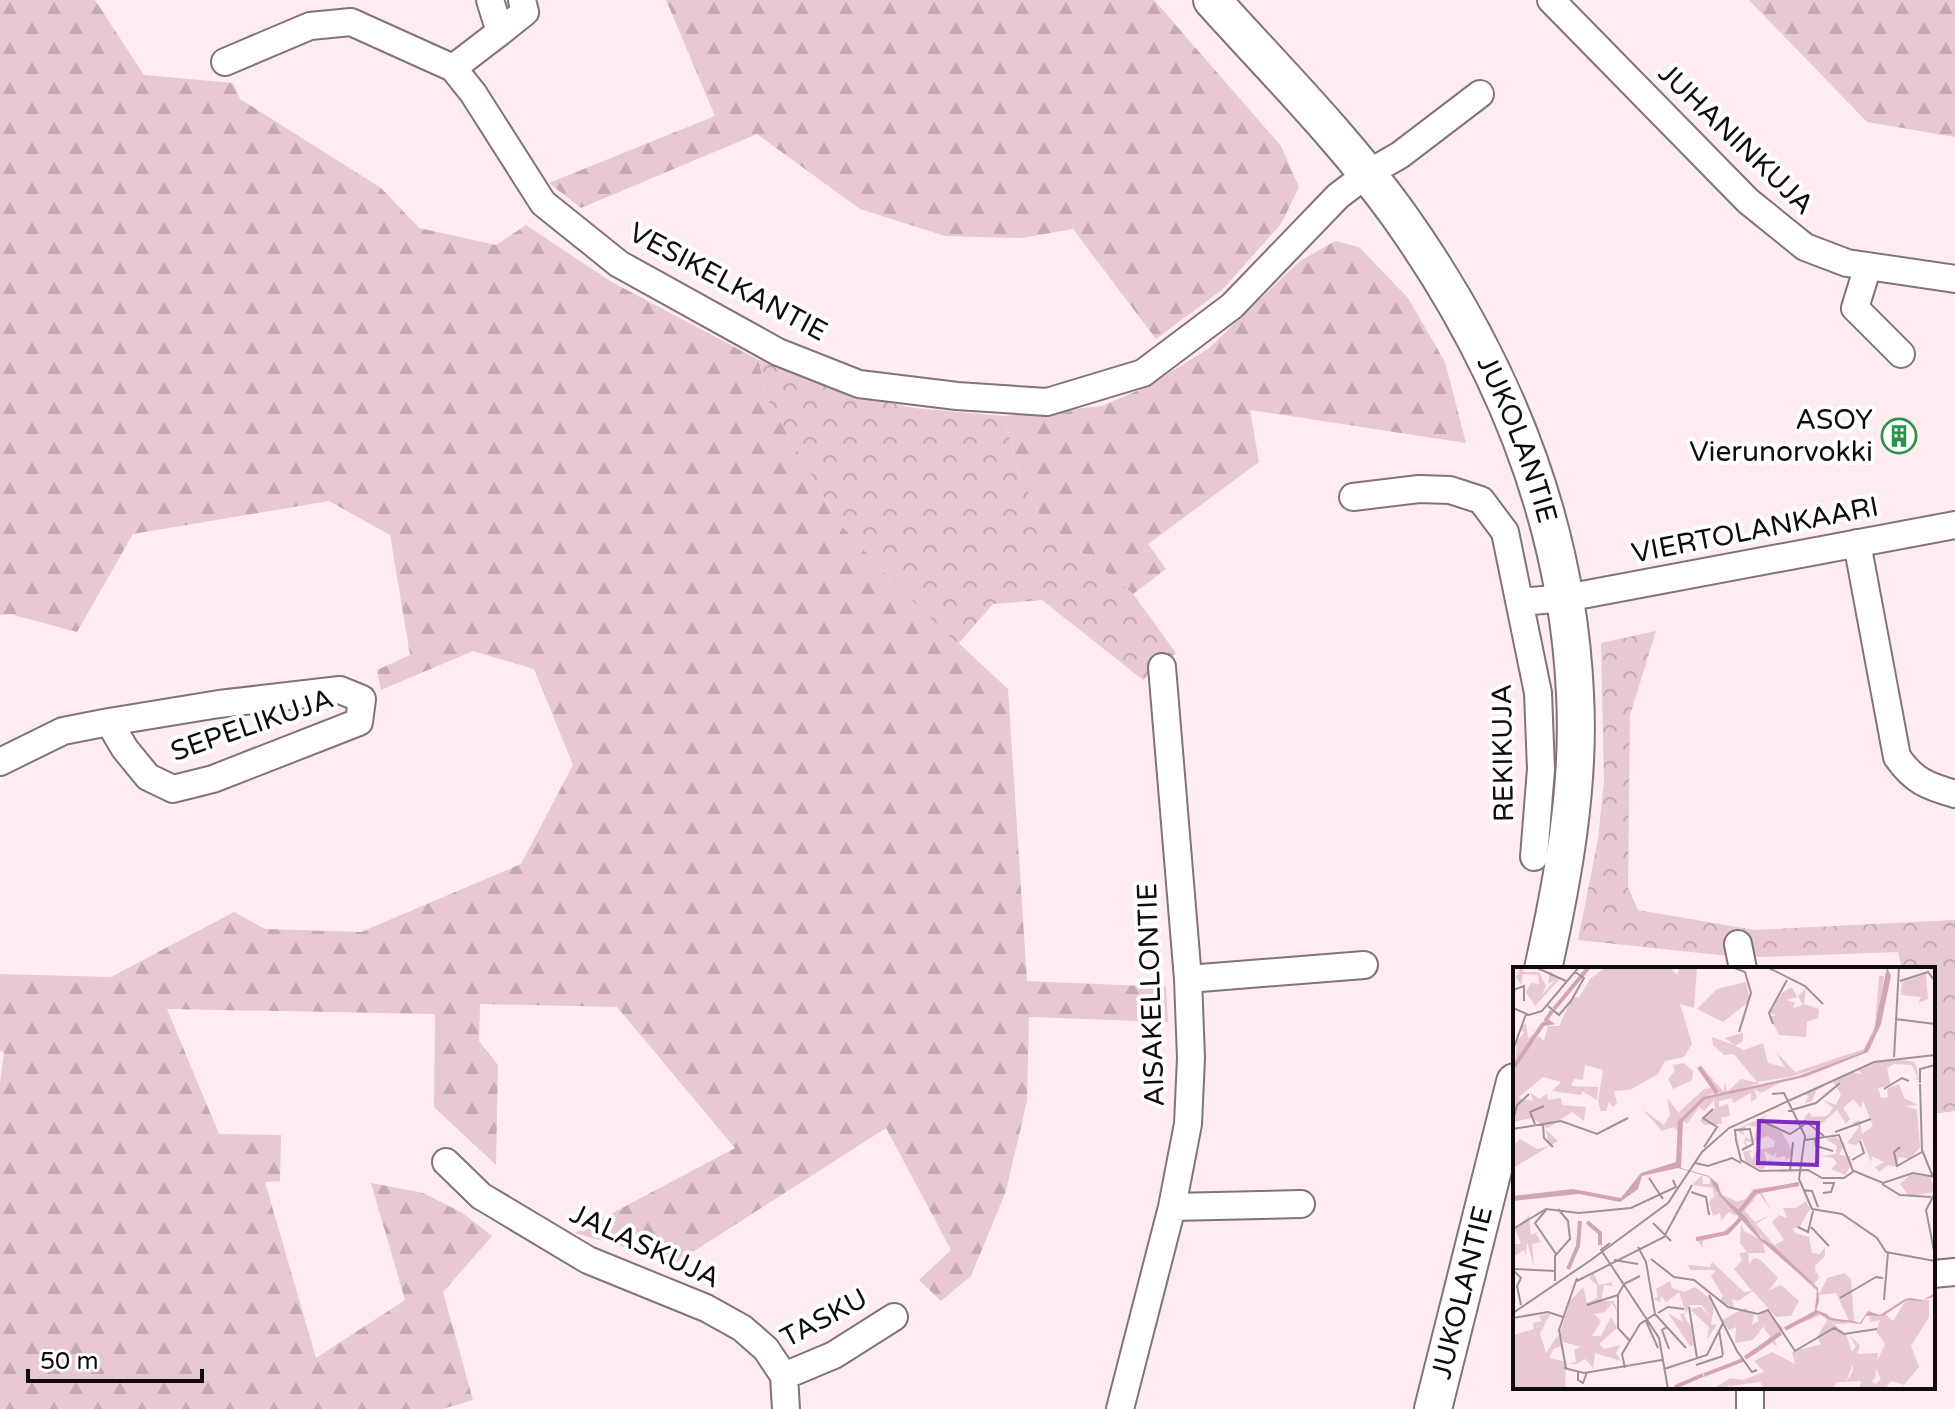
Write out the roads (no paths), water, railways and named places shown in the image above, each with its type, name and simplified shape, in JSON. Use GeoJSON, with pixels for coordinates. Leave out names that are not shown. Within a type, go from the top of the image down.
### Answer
{"type":"FeatureCollection","features":[{"type":"Feature","properties":{"kind":"street"},"geometry":{"type":"LineString","coordinates":[[490,0],[500,32]]}},
{"type":"Feature","properties":{"kind":"street"},"geometry":{"type":"LineString","coordinates":[[453,68],[525,12],[522,0]]}},
{"type":"Feature","properties":{"kind":"street","name":"JUKOLANTIE"},"geometry":{"type":"LineString","coordinates":[[1212,0],[1367,174],[1437,272],[1488,360],[1526,452],[1550,522],[1566,598],[1575,695],[1574,787],[1560,895],[1543,967]]}},
{"type":"Feature","properties":{"kind":"street","name":"JUHANINKUJA"},"geometry":{"type":"LineString","coordinates":[[1551,0],[1748,201],[1805,247],[1847,263],[1955,279]]}},
{"type":"Feature","properties":{"kind":"street","name":"VESIKELKANTIE"},"geometry":{"type":"LineString","coordinates":[[225,62],[310,26],[351,22],[453,68],[473,93],[543,203],[619,264],[778,352],[859,384],[957,396],[1047,402],[1143,373],[1232,306],[1338,196],[1400,155],[1480,94]]}},
{"type":"Feature","properties":{"kind":"street"},"geometry":{"type":"LineString","coordinates":[[1868,266],[1855,308],[1901,354]]}},
{"type":"Feature","properties":{"kind":"street","name":"REKIKUJA"},"geometry":{"type":"LineString","coordinates":[[1353,497],[1419,489],[1450,490],[1481,500],[1505,532],[1538,693],[1541,769],[1534,857]]}},
{"type":"Feature","properties":{"kind":"street","name":"VIERTOLANKAARI"},"geometry":{"type":"LineString","coordinates":[[1566,598],[1955,525]]}},
{"type":"Feature","properties":{"kind":"street"},"geometry":{"type":"LineString","coordinates":[[1857,543],[1897,757],[1910,775],[1955,794]]}},
{"type":"Feature","properties":{"kind":"street"},"geometry":{"type":"LineString","coordinates":[[1520,602],[1566,598]]}},
{"type":"Feature","properties":{"kind":"street","name":"AISAKELLONTIE"},"geometry":{"type":"LineString","coordinates":[[1120,1409],[1172,1207],[1188,1124],[1191,1058],[1188,979],[1162,667]]}},
{"type":"Feature","properties":{"kind":"street","name":"SEPELIKUJA"},"geometry":{"type":"LineString","coordinates":[[0,762],[63,731],[109,722],[219,704],[340,690],[362,699],[359,722],[213,779],[173,789],[148,777],[125,749],[109,722]]}},
{"type":"Feature","properties":{"kind":"street"},"geometry":{"type":"LineString","coordinates":[[1188,979],[1364,965]]}},
{"type":"Feature","properties":{"kind":"street","name":"JUKOLANTIE"},"geometry":{"type":"LineString","coordinates":[[1433,1409],[1513,1090]]}},
{"type":"Feature","properties":{"kind":"street","name":"JALASKUJA"},"geometry":{"type":"LineString","coordinates":[[446,1162],[481,1196],[588,1260],[706,1308],[742,1328],[766,1349],[784,1376]]}},
{"type":"Feature","properties":{"kind":"street"},"geometry":{"type":"LineString","coordinates":[[1172,1207],[1301,1204]]}},
{"type":"Feature","properties":{"kind":"street"},"geometry":{"type":"LineString","coordinates":[[1935,1274],[1955,1272]]}},
{"type":"Feature","properties":{"kind":"street","name":"TASKU"},"geometry":{"type":"LineString","coordinates":[[784,1376],[834,1355],[894,1317]]}},
{"type":"Feature","properties":{"kind":"street"},"geometry":{"type":"LineString","coordinates":[[784,1376],[786,1409]]}},
{"type":"Feature","properties":{"kind":"place","name":"ASOY Vierunorvokki"},"geometry":{"type":"Point","coordinates":[1899,436]}}]}
